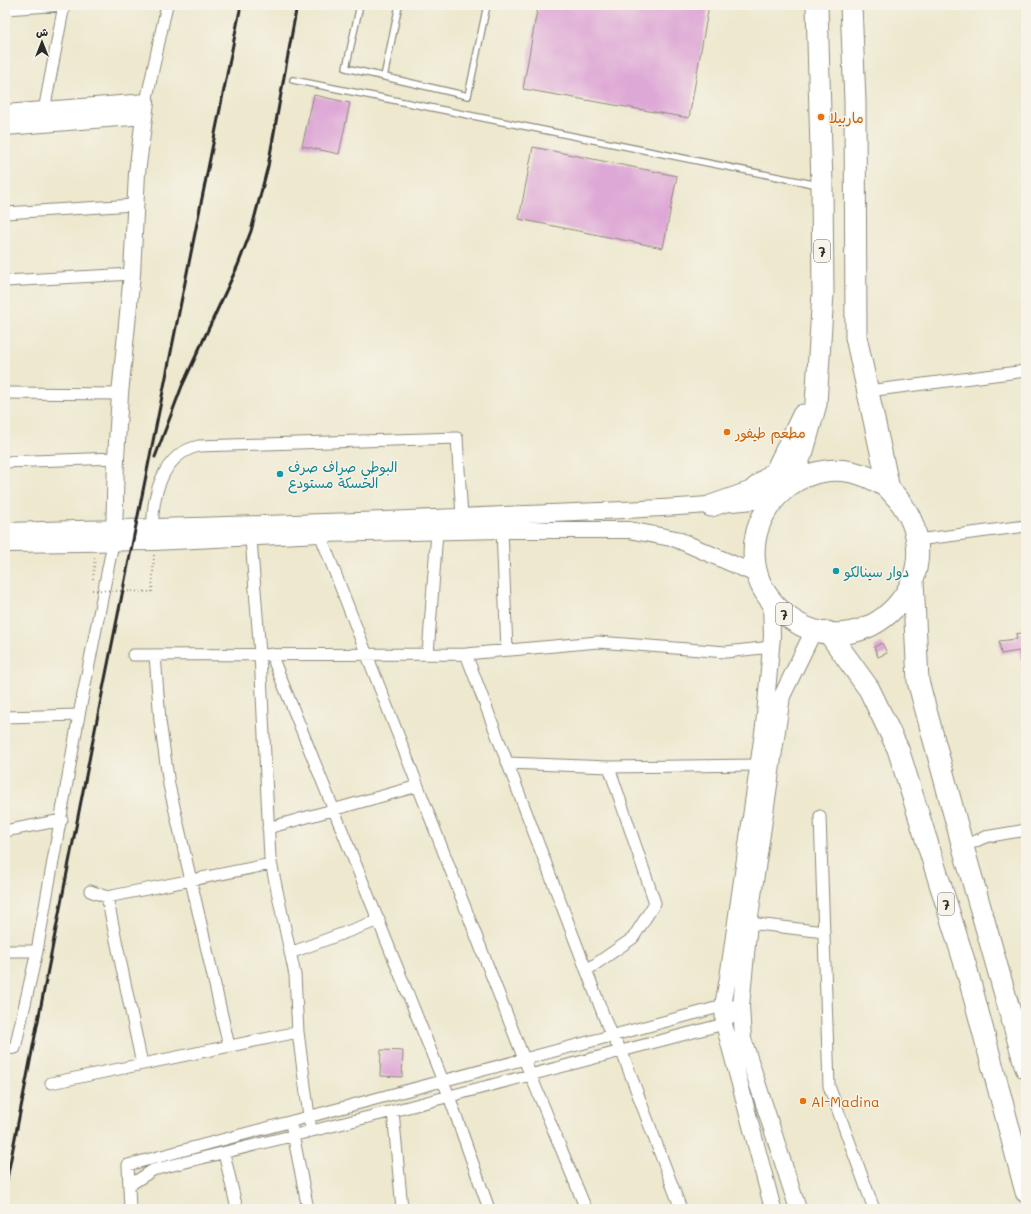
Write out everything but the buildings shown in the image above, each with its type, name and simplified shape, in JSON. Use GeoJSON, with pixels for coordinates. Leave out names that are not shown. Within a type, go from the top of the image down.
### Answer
{"type":"FeatureCollection","features":[{"type":"Feature","properties":{"kind":"highway","name":"7"},"geometry":{"type":"LineString","coordinates":[[817,5],[822,186],[823,293],[816,404],[803,451],[778,495],[760,522],[755,548],[758,575],[771,600],[790,618],[821,631],[843,632],[858,630],[886,616],[906,594],[913,580]]}},
{"type":"Feature","properties":{"kind":"highway","name":"7"},"geometry":{"type":"LineString","coordinates":[[851,5],[855,101],[856,337],[889,489]]}},
{"type":"Feature","properties":{"kind":"highway"},"geometry":{"type":"LineString","coordinates":[[711,506],[751,492],[776,471],[806,408],[823,293]]}},
{"type":"Feature","properties":{"kind":"highway","name":"7"},"geometry":{"type":"LineString","coordinates":[[778,495],[792,483],[810,475],[829,470],[842,470],[867,476],[889,489],[906,509],[912,520],[917,540],[918,556],[913,580],[918,681],[962,846],[1026,1068]]}},
{"type":"Feature","properties":{"kind":"highway","name":"7"},"geometry":{"type":"LineString","coordinates":[[821,631],[868,689],[898,749],[966,967],[1026,1192]]}},
{"type":"Feature","properties":{"kind":"street"},"geometry":{"type":"LineString","coordinates":[[5,10],[64,5],[42,117]]}},
{"type":"Feature","properties":{"kind":"street"},"geometry":{"type":"LineString","coordinates":[[5,1049],[14,1048],[37,951],[62,820],[79,715],[114,536],[116,458],[120,394],[132,274],[134,205],[145,109],[167,5]]}},
{"type":"Feature","properties":{"kind":"street"},"geometry":{"type":"LineString","coordinates":[[5,113],[42,117],[145,109]]}},
{"type":"Feature","properties":{"kind":"street"},"geometry":{"type":"LineString","coordinates":[[5,127],[42,117]]}},
{"type":"Feature","properties":{"kind":"street"},"geometry":{"type":"LineString","coordinates":[[5,212],[134,205]]}},
{"type":"Feature","properties":{"kind":"street"},"geometry":{"type":"LineString","coordinates":[[5,281],[132,274]]}},
{"type":"Feature","properties":{"kind":"street"},"geometry":{"type":"LineString","coordinates":[[868,391],[1026,371]]}},
{"type":"Feature","properties":{"kind":"street"},"geometry":{"type":"LineString","coordinates":[[5,392],[120,394]]}},
{"type":"Feature","properties":{"kind":"street"},"geometry":{"type":"LineString","coordinates":[[153,535],[154,502],[157,489],[169,466],[173,460],[185,451],[207,446],[457,438],[462,517]]}},
{"type":"Feature","properties":{"kind":"street"},"geometry":{"type":"LineString","coordinates":[[5,462],[116,458]]}},
{"type":"Feature","properties":{"kind":"street"},"geometry":{"type":"LineString","coordinates":[[5,544],[114,536],[462,517],[711,506],[778,495]]}},
{"type":"Feature","properties":{"kind":"street"},"geometry":{"type":"LineString","coordinates":[[917,540],[1026,526]]}},
{"type":"Feature","properties":{"kind":"street"},"geometry":{"type":"LineString","coordinates":[[153,535],[251,539],[320,534],[502,530],[629,530],[676,539],[758,575]]}},
{"type":"Feature","properties":{"kind":"street"},"geometry":{"type":"LineString","coordinates":[[502,530],[507,650]]}},
{"type":"Feature","properties":{"kind":"street"},"geometry":{"type":"LineString","coordinates":[[5,531],[114,536]]}},
{"type":"Feature","properties":{"kind":"street"},"geometry":{"type":"LineString","coordinates":[[428,654],[437,532]]}},
{"type":"Feature","properties":{"kind":"street"},"geometry":{"type":"LineString","coordinates":[[320,534],[524,1059],[586,1209]]}},
{"type":"Feature","properties":{"kind":"street"},"geometry":{"type":"LineString","coordinates":[[251,539],[265,654],[268,828],[271,864],[295,975],[298,1032],[312,1131]]}},
{"type":"Feature","properties":{"kind":"street"},"geometry":{"type":"LineString","coordinates":[[771,600],[771,647],[758,765],[723,1006],[724,1024],[771,1208]]}},
{"type":"Feature","properties":{"kind":"street"},"geometry":{"type":"LineString","coordinates":[[798,1209],[743,1039],[741,1006],[749,923],[782,696],[821,631]]}},
{"type":"Feature","properties":{"kind":"street"},"geometry":{"type":"LineString","coordinates":[[133,655],[466,654],[598,642],[726,652],[771,647]]}},
{"type":"Feature","properties":{"kind":"street"},"geometry":{"type":"LineString","coordinates":[[265,654],[334,809],[380,920],[449,1096],[489,1209]]}},
{"type":"Feature","properties":{"kind":"street"},"geometry":{"type":"LineString","coordinates":[[466,654],[611,1036],[622,1052],[681,1209]]}},
{"type":"Feature","properties":{"kind":"street"},"geometry":{"type":"LineString","coordinates":[[155,655],[160,722],[169,785],[229,1046]]}},
{"type":"Feature","properties":{"kind":"street"},"geometry":{"type":"LineString","coordinates":[[5,717],[79,715]]}},
{"type":"Feature","properties":{"kind":"street"},"geometry":{"type":"LineString","coordinates":[[508,763],[609,767],[758,765]]}},
{"type":"Feature","properties":{"kind":"street"},"geometry":{"type":"LineString","coordinates":[[587,970],[633,938],[655,903],[609,767]]}},
{"type":"Feature","properties":{"kind":"street"},"geometry":{"type":"LineString","coordinates":[[268,828],[418,786]]}},
{"type":"Feature","properties":{"kind":"street"},"geometry":{"type":"LineString","coordinates":[[820,816],[829,1086],[874,1209]]}},
{"type":"Feature","properties":{"kind":"street"},"geometry":{"type":"LineString","coordinates":[[5,831],[62,820]]}},
{"type":"Feature","properties":{"kind":"street"},"geometry":{"type":"LineString","coordinates":[[962,846],[985,836],[1026,830]]}},
{"type":"Feature","properties":{"kind":"street"},"geometry":{"type":"LineString","coordinates":[[90,891],[107,897],[271,864]]}},
{"type":"Feature","properties":{"kind":"street"},"geometry":{"type":"LineString","coordinates":[[107,897],[142,1064]]}},
{"type":"Feature","properties":{"kind":"street"},"geometry":{"type":"LineString","coordinates":[[290,953],[380,920]]}},
{"type":"Feature","properties":{"kind":"street"},"geometry":{"type":"LineString","coordinates":[[749,923],[824,932]]}},
{"type":"Feature","properties":{"kind":"street"},"geometry":{"type":"LineString","coordinates":[[5,951],[37,951]]}},
{"type":"Feature","properties":{"kind":"street"},"geometry":{"type":"LineString","coordinates":[[130,1209],[128,1165],[723,1006],[741,1006]]}},
{"type":"Feature","properties":{"kind":"street"},"geometry":{"type":"LineString","coordinates":[[130,1185],[153,1170],[393,1111],[724,1024],[741,1006]]}},
{"type":"Feature","properties":{"kind":"street"},"geometry":{"type":"LineString","coordinates":[[52,1084],[298,1032]]}},
{"type":"Feature","properties":{"kind":"street"},"geometry":{"type":"LineString","coordinates":[[393,1111],[402,1209]]}},
{"type":"Feature","properties":{"kind":"street"},"geometry":{"type":"LineString","coordinates":[[290,1121],[308,1209]]}},
{"type":"Feature","properties":{"kind":"street"},"geometry":{"type":"LineString","coordinates":[[224,1152],[237,1209]]}},
{"type":"Feature","properties":{"kind":"lane"},"geometry":{"type":"LineString","coordinates":[[360,5],[346,68],[468,96],[487,5]]}},
{"type":"Feature","properties":{"kind":"lane"},"geometry":{"type":"LineString","coordinates":[[384,77],[399,5]]}},
{"type":"Feature","properties":{"kind":"lane"},"geometry":{"type":"LineString","coordinates":[[293,80],[822,186]]}},
{"type":"Feature","properties":{"kind":"path"},"geometry":{"type":"LineString","coordinates":[[93,582],[95,558]]}},
{"type":"Feature","properties":{"kind":"path"},"geometry":{"type":"LineString","coordinates":[[92,590],[152,592],[154,559]]}},
{"type":"Feature","properties":{"kind":"railway"},"geometry":{"type":"LineString","coordinates":[[5,1189],[103,689],[241,5]]}},
{"type":"Feature","properties":{"kind":"railway"},"geometry":{"type":"LineString","coordinates":[[155,457],[182,386],[238,265],[251,231],[268,166],[297,5]]}},
{"type":"Feature","properties":{"kind":"place","name":"ماربيلا"},"geometry":{"type":"Point","coordinates":[821,117]}},
{"type":"Feature","properties":{"kind":"place","name":"مطعم طيفور"},"geometry":{"type":"Point","coordinates":[727,432]}},
{"type":"Feature","properties":{"kind":"place","name":"البوطي صراف صرف الحسكة مستودع"},"geometry":{"type":"Point","coordinates":[280,474]}},
{"type":"Feature","properties":{"kind":"place","name":"دوار سينالكو"},"geometry":{"type":"Point","coordinates":[836,571]}},
{"type":"Feature","properties":{"kind":"place","name":"Al-Madina"},"geometry":{"type":"Point","coordinates":[803,1101]}}]}
